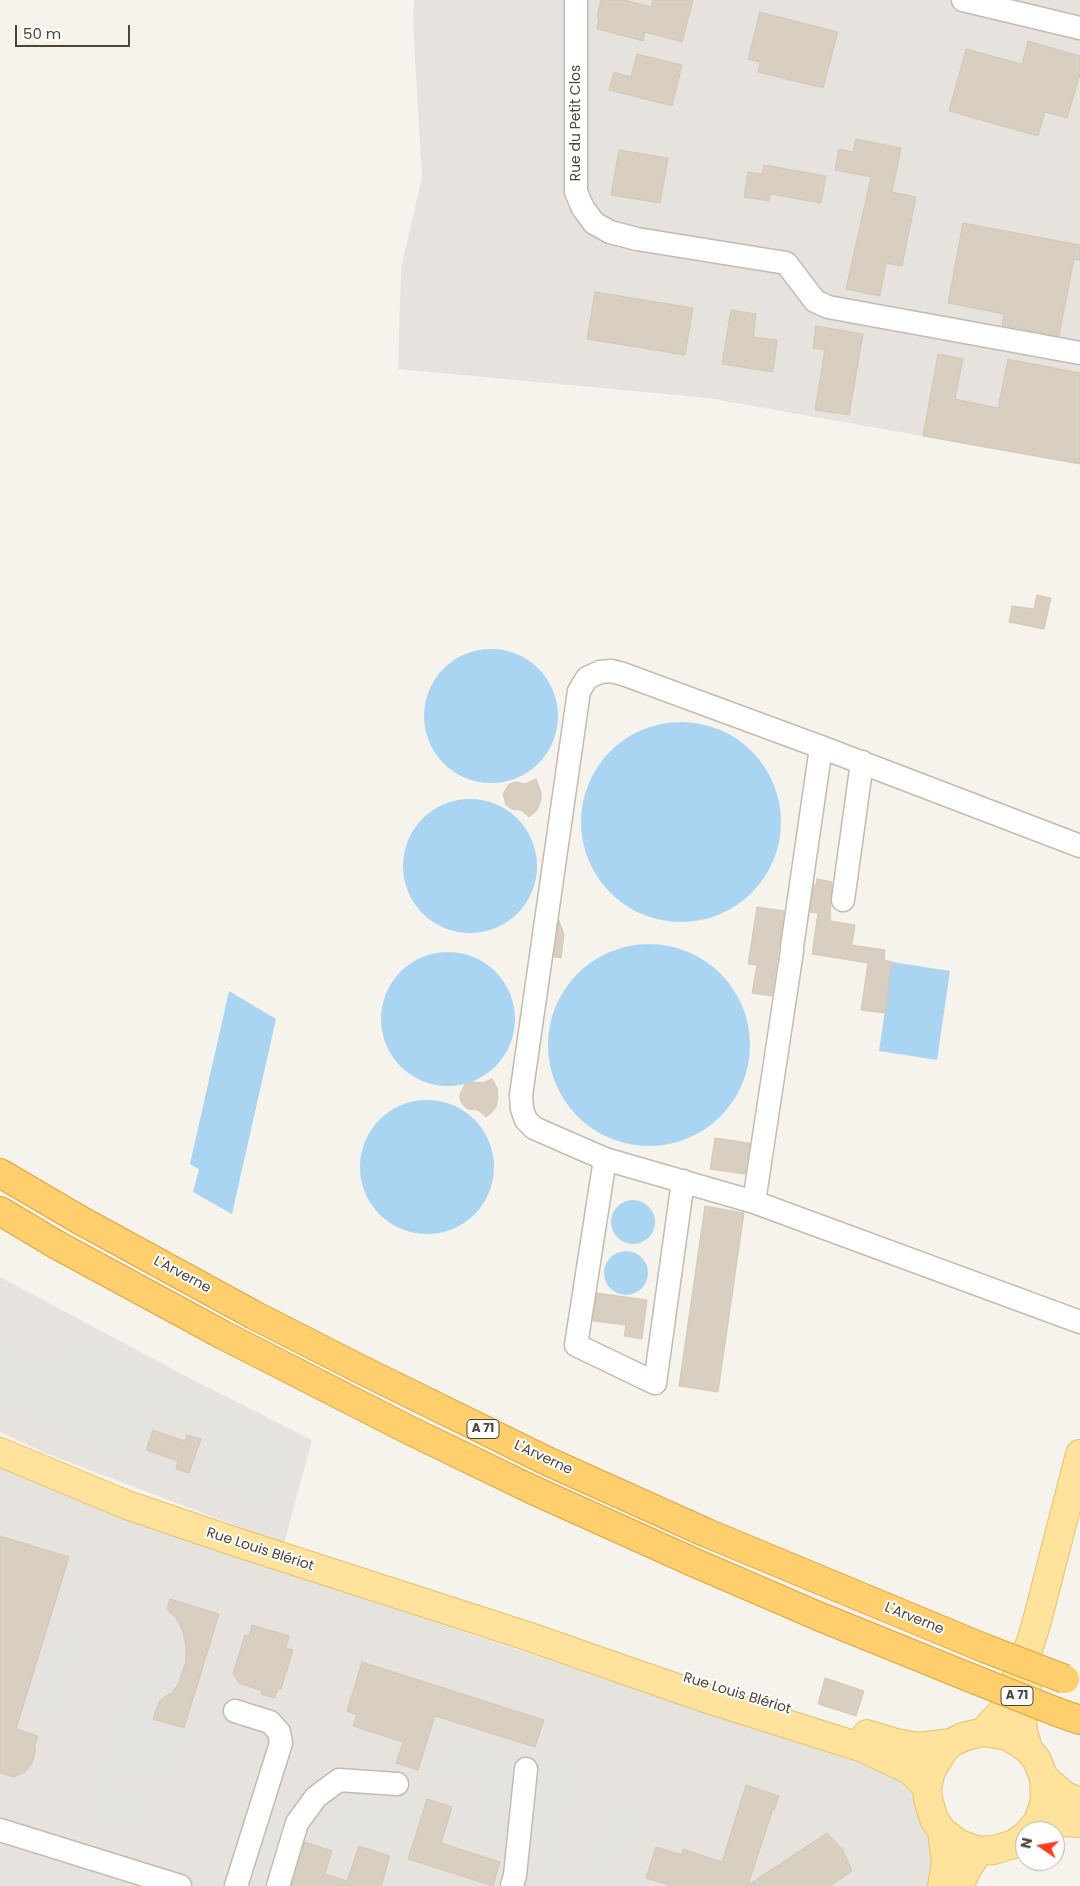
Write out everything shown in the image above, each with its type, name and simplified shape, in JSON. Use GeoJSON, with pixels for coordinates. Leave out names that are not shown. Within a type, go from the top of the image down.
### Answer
{"type":"FeatureCollection","features":[{"type":"Feature","properties":{"kind":"highway","name":"L'Arverne"},"geometry":{"type":"LineString","coordinates":[[0,1174],[254,1315],[538,1456],[707,1533],[984,1648],[1072,1682]]}},
{"type":"Feature","properties":{"kind":"highway","name":"A 71"},"geometry":{"type":"LineString","coordinates":[[0,1211],[223,1336],[435,1443],[533,1490],[692,1562],[818,1616],[1069,1716]]}},
{"type":"Feature","properties":{"kind":"main road","name":"Rue Louis Blériot"},"geometry":{"type":"LineString","coordinates":[[0,1452],[127,1505],[524,1635],[708,1699],[863,1748],[910,1770],[927,1787]]}},
{"type":"Feature","properties":{"kind":"main road"},"geometry":{"type":"LineString","coordinates":[[1028,1749],[1022,1718],[1037,1621],[1080,1454]]}},
{"type":"Feature","properties":{"kind":"main road"},"geometry":{"type":"LineString","coordinates":[[983,1732],[1002,1712],[1037,1621]]}},
{"type":"Feature","properties":{"kind":"main road","name":"Rue Louis Blériot"},"geometry":{"type":"LineString","coordinates":[[524,1635],[711,1686],[896,1743],[918,1747],[951,1743]]}},
{"type":"Feature","properties":{"kind":"main road"},"geometry":{"type":"LineString","coordinates":[[1015,1843],[994,1850],[979,1851],[959,1844],[942,1831],[934,1819],[928,1799],[927,1787],[930,1771],[943,1751],[951,1743],[963,1737],[983,1732],[1008,1736],[1028,1749],[1037,1760],[1044,1778],[1045,1801],[1035,1821]]}},
{"type":"Feature","properties":{"kind":"main road"},"geometry":{"type":"LineString","coordinates":[[1044,1778],[1065,1796],[1080,1802]]}},
{"type":"Feature","properties":{"kind":"main road"},"geometry":{"type":"LineString","coordinates":[[1065,1825],[1080,1823]]}},
{"type":"Feature","properties":{"kind":"main road"},"geometry":{"type":"LineString","coordinates":[[942,1831],[946,1864],[942,1886]]}},
{"type":"Feature","properties":{"kind":"main road"},"geometry":{"type":"LineString","coordinates":[[960,1886],[967,1869],[979,1851]]}},
{"type":"Feature","properties":{"kind":"street","name":"Rue du Petit Clos"},"geometry":{"type":"LineString","coordinates":[[576,0],[576,192],[583,208],[594,223],[610,232],[637,239],[786,263],[815,301],[828,307],[1080,353]]}},
{"type":"Feature","properties":{"kind":"street"},"geometry":{"type":"LineString","coordinates":[[963,0],[1080,28]]}},
{"type":"Feature","properties":{"kind":"street"},"geometry":{"type":"LineString","coordinates":[[1080,846],[862,762],[623,674],[611,671],[600,672],[587,678],[579,691],[521,1094],[522,1109],[526,1120],[534,1128],[605,1159],[754,1202],[1080,1322]]}},
{"type":"Feature","properties":{"kind":"street"},"geometry":{"type":"LineString","coordinates":[[754,1202],[821,747]]}},
{"type":"Feature","properties":{"kind":"street"},"geometry":{"type":"LineString","coordinates":[[843,900],[862,762]]}},
{"type":"Feature","properties":{"kind":"street"},"geometry":{"type":"LineString","coordinates":[[605,1159],[576,1345],[655,1383],[683,1181]]}},
{"type":"Feature","properties":{"kind":"street"},"geometry":{"type":"LineString","coordinates":[[235,1711],[270,1722],[280,1732],[281,1743],[236,1886]]}},
{"type":"Feature","properties":{"kind":"street"},"geometry":{"type":"LineString","coordinates":[[512,1886],[515,1875],[526,1769]]}},
{"type":"Feature","properties":{"kind":"street"},"geometry":{"type":"LineString","coordinates":[[278,1886],[298,1823],[316,1797],[339,1780],[397,1784]]}},
{"type":"Feature","properties":{"kind":"street"},"geometry":{"type":"LineString","coordinates":[[0,1830],[180,1886]]}},
{"type":"Feature","properties":{"kind":"shaded area"},"geometry":{"type":"Polygon","coordinates":[[[414,0],[1080,0],[1080,464],[708,398],[398,369],[401,269],[422,177],[413,26],[414,0]]]}},
{"type":"Feature","properties":{"kind":"shaded area"},"geometry":{"type":"Polygon","coordinates":[[[0,1277],[193,1380],[312,1440],[284,1544],[45,1453],[0,1432],[0,1277]]]}},
{"type":"Feature","properties":{"kind":"shaded area"},"geometry":{"type":"Polygon","coordinates":[[[75,1327],[303,1441],[278,1507],[237,1502],[195,1480],[210,1438],[151,1414],[129,1469],[0,1408],[0,1338],[56,1368],[75,1327]]]}},
{"type":"Feature","properties":{"kind":"shaded area"},"geometry":{"type":"Polygon","coordinates":[[[0,1467],[108,1510],[232,1555],[901,1777],[915,1793],[931,1837],[934,1858],[931,1886],[0,1886],[0,1467]]]}},
{"type":"Feature","properties":{"kind":"shaded area"},"geometry":{"type":"Polygon","coordinates":[[[59,1616],[89,1625],[58,1721],[31,1713],[59,1616]]]}},
{"type":"Feature","properties":{"kind":"shaded area"},"geometry":{"type":"Polygon","coordinates":[[[186,1646],[186,1661],[181,1680],[173,1692],[160,1700],[150,1718],[193,1733],[171,1791],[117,1772],[115,1781],[148,1793],[134,1839],[83,1821],[83,1812],[115,1710],[121,1712],[126,1694],[124,1683],[150,1678],[161,1663],[163,1648],[186,1646]]]}},
{"type":"Feature","properties":{"kind":"shaded area"},"geometry":{"type":"Polygon","coordinates":[[[437,1741],[579,1756],[566,1886],[523,1886],[525,1855],[484,1851],[470,1842],[476,1781],[433,1777],[437,1741]]]}},
{"type":"Feature","properties":{"kind":"shaded area"},"geometry":{"type":"Polygon","coordinates":[[[330,1765],[419,1776],[417,1813],[409,1850],[356,1844],[352,1849],[321,1845],[330,1765]]]}},
{"type":"Feature","properties":{"kind":"shaded area"},"geometry":{"type":"Polygon","coordinates":[[[608,1796],[638,1802],[638,1834],[627,1869],[614,1865],[607,1886],[582,1886],[608,1796]]]}},
{"type":"Feature","properties":{"kind":"shaded area"},"geometry":{"type":"Polygon","coordinates":[[[276,1815],[291,1820],[274,1876],[259,1871],[276,1815]]]}},
{"type":"Feature","properties":{"kind":"shaded area"},"geometry":{"type":"Polygon","coordinates":[[[34,1872],[55,1875],[52,1886],[20,1886],[23,1877],[30,1880],[34,1872]]]}},
{"type":"Feature","properties":{"kind":"water"},"geometry":{"type":"Polygon","coordinates":[[[491,649],[517,654],[528,660],[538,669],[547,679],[553,690],[558,716],[553,742],[547,753],[538,763],[528,772],[517,778],[491,783],[465,778],[454,772],[444,763],[435,753],[429,742],[424,716],[429,690],[435,679],[444,669],[454,660],[465,654],[491,649]]]}},
{"type":"Feature","properties":{"kind":"water"},"geometry":{"type":"Polygon","coordinates":[[[671,722],[691,722],[710,726],[728,734],[752,751],[764,766],[777,793],[781,822],[777,851],[764,878],[752,893],[737,905],[710,918],[691,922],[671,922],[652,918],[634,910],[610,893],[598,878],[585,851],[581,832],[581,812],[585,793],[593,775],[610,751],[625,739],[652,726],[671,722]]]}},
{"type":"Feature","properties":{"kind":"water"},"geometry":{"type":"Polygon","coordinates":[[[470,799],[496,804],[507,810],[517,819],[526,829],[532,840],[537,866],[532,892],[526,903],[517,913],[507,922],[496,928],[470,933],[444,928],[433,922],[423,913],[414,903],[408,892],[403,866],[408,840],[414,829],[423,819],[433,810],[444,804],[470,799]]]}},
{"type":"Feature","properties":{"kind":"water"},"geometry":{"type":"Polygon","coordinates":[[[639,944],[659,944],[678,948],[697,956],[721,973],[733,989],[742,1006],[748,1025],[750,1045],[748,1065],[742,1084],[733,1101],[721,1117],[697,1134],[678,1142],[659,1146],[639,1146],[620,1142],[601,1134],[577,1117],[560,1093],[552,1074],[548,1055],[548,1035],[552,1016],[560,997],[577,973],[601,956],[620,948],[639,944]]]}},
{"type":"Feature","properties":{"kind":"water"},"geometry":{"type":"Polygon","coordinates":[[[448,952],[474,957],[485,963],[495,972],[504,982],[510,993],[515,1019],[510,1045],[504,1056],[495,1066],[485,1075],[474,1081],[448,1086],[422,1081],[411,1075],[401,1066],[392,1056],[386,1045],[381,1019],[386,993],[392,982],[401,972],[411,963],[422,957],[448,952]]]}},
{"type":"Feature","properties":{"kind":"water"},"geometry":{"type":"Polygon","coordinates":[[[892,962],[950,971],[937,1060],[879,1051],[892,962]]]}},
{"type":"Feature","properties":{"kind":"water"},"geometry":{"type":"Polygon","coordinates":[[[229,991],[276,1019],[232,1214],[193,1192],[199,1169],[190,1164],[229,991]]]}},
{"type":"Feature","properties":{"kind":"water"},"geometry":{"type":"Polygon","coordinates":[[[427,1100],[453,1105],[464,1111],[474,1120],[483,1130],[489,1141],[494,1167],[489,1193],[483,1204],[474,1214],[464,1223],[453,1229],[427,1234],[401,1229],[390,1223],[380,1214],[371,1204],[365,1193],[360,1167],[365,1141],[371,1130],[380,1120],[390,1111],[401,1105],[427,1100]]]}},
{"type":"Feature","properties":{"kind":"water"},"geometry":{"type":"Polygon","coordinates":[[[637,1200],[649,1206],[654,1213],[654,1231],[649,1238],[642,1243],[629,1244],[621,1241],[614,1234],[611,1218],[614,1210],[621,1203],[637,1200]]]}},
{"type":"Feature","properties":{"kind":"water"},"geometry":{"type":"Polygon","coordinates":[[[630,1251],[642,1257],[647,1264],[647,1282],[642,1289],[635,1294],[622,1295],[614,1292],[607,1285],[604,1269],[607,1261],[614,1254],[630,1251]]]}},
{"type":"Feature","properties":{"kind":"building"},"geometry":{"type":"Polygon","coordinates":[[[601,0],[625,0],[651,7],[653,0],[693,0],[682,42],[645,32],[643,41],[597,29],[599,18],[597,17],[601,0]]]}},
{"type":"Feature","properties":{"kind":"building"},"geometry":{"type":"Polygon","coordinates":[[[760,12],[838,32],[823,88],[758,72],[760,62],[748,59],[760,12]]]}},
{"type":"Feature","properties":{"kind":"building"},"geometry":{"type":"Polygon","coordinates":[[[1028,41],[1080,56],[1080,74],[1067,118],[1045,112],[1038,136],[949,111],[966,49],[1022,64],[1028,41]]]}},
{"type":"Feature","properties":{"kind":"building"},"geometry":{"type":"Polygon","coordinates":[[[637,54],[682,65],[672,106],[609,90],[614,72],[631,77],[637,54]]]}},
{"type":"Feature","properties":{"kind":"building"},"geometry":{"type":"Polygon","coordinates":[[[856,139],[901,148],[892,192],[916,197],[902,266],[886,263],[880,296],[846,289],[871,177],[835,170],[839,149],[853,152],[856,139]]]}},
{"type":"Feature","properties":{"kind":"building"},"geometry":{"type":"Polygon","coordinates":[[[619,150],[668,158],[660,203],[611,195],[619,150]]]}},
{"type":"Feature","properties":{"kind":"building"},"geometry":{"type":"Polygon","coordinates":[[[764,165],[826,176],[821,203],[770,194],[769,201],[744,197],[748,172],[762,174],[764,165]]]}},
{"type":"Feature","properties":{"kind":"building"},"geometry":{"type":"Polygon","coordinates":[[[963,223],[1080,245],[1080,260],[1074,259],[1059,336],[1002,325],[1004,314],[948,303],[963,223]]]}},
{"type":"Feature","properties":{"kind":"building"},"geometry":{"type":"Polygon","coordinates":[[[595,292],[693,308],[685,355],[587,339],[595,292]]]}},
{"type":"Feature","properties":{"kind":"building"},"geometry":{"type":"Polygon","coordinates":[[[731,310],[756,314],[753,337],[777,340],[773,372],[722,364],[731,310]]]}},
{"type":"Feature","properties":{"kind":"building"},"geometry":{"type":"Polygon","coordinates":[[[816,326],[863,334],[849,415],[815,410],[825,350],[813,348],[816,326]]]}},
{"type":"Feature","properties":{"kind":"building"},"geometry":{"type":"Polygon","coordinates":[[[938,354],[963,359],[955,399],[998,408],[1008,359],[1080,373],[1080,464],[923,436],[938,354]]]}},
{"type":"Feature","properties":{"kind":"building"},"geometry":{"type":"Polygon","coordinates":[[[1037,595],[1051,598],[1044,629],[1009,622],[1012,606],[1034,609],[1037,595]]]}},
{"type":"Feature","properties":{"kind":"building"},"geometry":{"type":"Polygon","coordinates":[[[536,779],[541,792],[541,800],[537,810],[529,817],[521,810],[512,809],[506,805],[503,794],[509,784],[516,782],[525,784],[536,779]]]}},
{"type":"Feature","properties":{"kind":"building"},"geometry":{"type":"Polygon","coordinates":[[[817,879],[832,882],[830,921],[855,925],[852,945],[885,950],[884,960],[892,962],[885,1013],[861,1010],[868,963],[812,954],[818,913],[810,912],[814,885],[816,885],[817,879]]]}},
{"type":"Feature","properties":{"kind":"building"},"geometry":{"type":"Polygon","coordinates":[[[757,907],[784,911],[772,996],[752,993],[757,965],[748,964],[757,907]]]}},
{"type":"Feature","properties":{"kind":"building"},"geometry":{"type":"Polygon","coordinates":[[[559,921],[564,934],[561,958],[554,957],[559,921]]]}},
{"type":"Feature","properties":{"kind":"building"},"geometry":{"type":"Polygon","coordinates":[[[492,1079],[497,1088],[498,1097],[496,1107],[492,1112],[486,1117],[478,1110],[468,1109],[463,1105],[460,1094],[465,1084],[482,1083],[492,1079]]]}},
{"type":"Feature","properties":{"kind":"building"},"geometry":{"type":"Polygon","coordinates":[[[715,1138],[750,1143],[745,1174],[710,1169],[715,1138]]]}},
{"type":"Feature","properties":{"kind":"building"},"geometry":{"type":"Polygon","coordinates":[[[705,1206],[744,1213],[718,1392],[679,1386],[705,1206]]]}},
{"type":"Feature","properties":{"kind":"building"},"geometry":{"type":"Polygon","coordinates":[[[597,1293],[647,1300],[642,1339],[624,1336],[626,1325],[593,1321],[597,1293]]]}},
{"type":"Feature","properties":{"kind":"building"},"geometry":{"type":"Polygon","coordinates":[[[153,1430],[185,1441],[187,1435],[201,1439],[189,1473],[176,1469],[178,1461],[146,1450],[153,1430]]]}},
{"type":"Feature","properties":{"kind":"building"},"geometry":{"type":"Polygon","coordinates":[[[0,1536],[69,1557],[16,1729],[38,1736],[34,1748],[36,1749],[32,1763],[25,1772],[14,1777],[0,1773],[0,1536]]]}},
{"type":"Feature","properties":{"kind":"building"},"geometry":{"type":"Polygon","coordinates":[[[170,1599],[219,1614],[184,1728],[153,1719],[160,1700],[173,1692],[179,1682],[186,1661],[183,1631],[176,1618],[167,1609],[170,1599]]]}},
{"type":"Feature","properties":{"kind":"building"},"geometry":{"type":"Polygon","coordinates":[[[252,1625],[289,1636],[286,1648],[293,1650],[281,1689],[278,1688],[275,1698],[261,1694],[262,1691],[239,1683],[233,1674],[245,1635],[249,1636],[252,1625]]]}},
{"type":"Feature","properties":{"kind":"building"},"geometry":{"type":"Polygon","coordinates":[[[362,1662],[544,1720],[535,1747],[435,1716],[418,1770],[396,1763],[403,1742],[353,1726],[357,1715],[347,1711],[362,1662]]]}},
{"type":"Feature","properties":{"kind":"building"},"geometry":{"type":"Polygon","coordinates":[[[825,1678],[864,1691],[856,1716],[818,1704],[825,1678]]]}},
{"type":"Feature","properties":{"kind":"building"},"geometry":{"type":"Polygon","coordinates":[[[746,1785],[779,1796],[748,1885],[827,1833],[843,1850],[852,1871],[830,1886],[672,1886],[646,1878],[656,1847],[682,1855],[683,1849],[722,1862],[746,1785]]]}},
{"type":"Feature","properties":{"kind":"building"},"geometry":{"type":"Polygon","coordinates":[[[427,1799],[452,1807],[441,1843],[500,1862],[493,1886],[408,1859],[427,1799]]]}},
{"type":"Feature","properties":{"kind":"building"},"geometry":{"type":"Polygon","coordinates":[[[305,1842],[332,1851],[325,1874],[347,1881],[359,1846],[390,1856],[381,1886],[292,1886],[305,1842]]]}}]}
